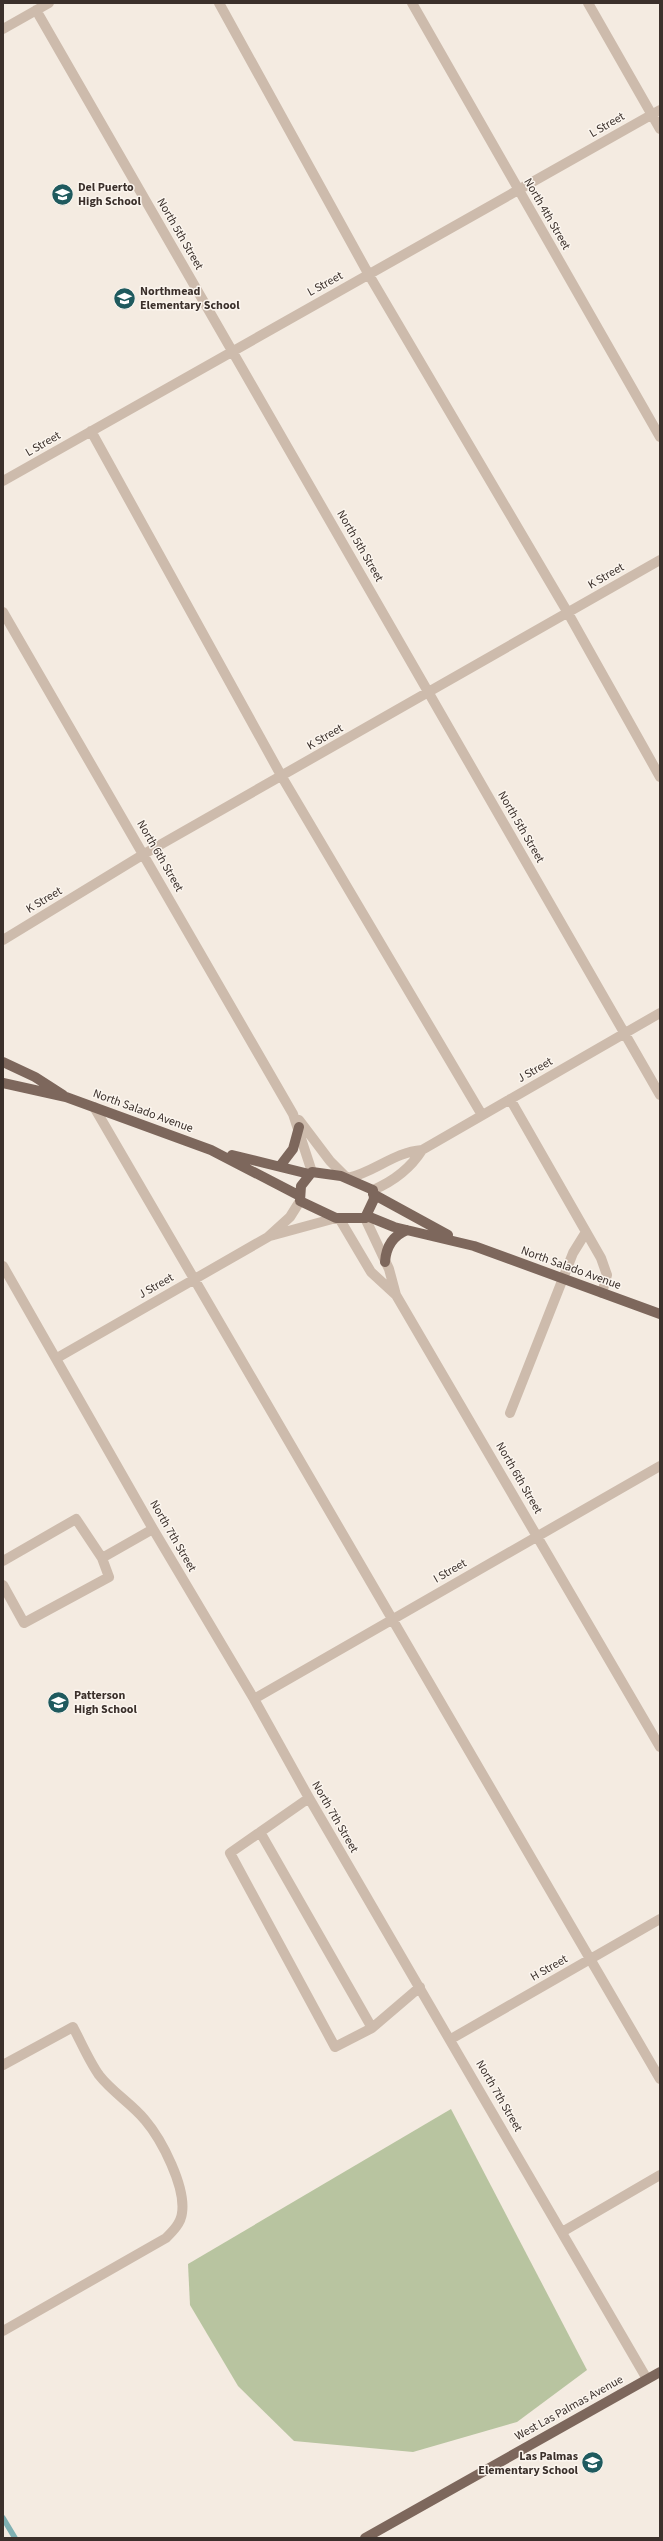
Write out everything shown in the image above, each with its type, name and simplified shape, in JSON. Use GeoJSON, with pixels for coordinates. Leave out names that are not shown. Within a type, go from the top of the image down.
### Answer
{"type":"FeatureCollection","features":[{"type":"Feature","properties":{"kind":"main road","name":"North Salado Avenue"},"geometry":{"type":"LineString","coordinates":[[3,1062],[35,1077],[66,1097]]}},
{"type":"Feature","properties":{"kind":"main road","name":"North Salado Avenue"},"geometry":{"type":"LineString","coordinates":[[3,1083],[66,1097],[94,1106],[211,1150],[311,1173],[347,1178],[426,1224],[474,1246],[660,1314]]}},
{"type":"Feature","properties":{"kind":"main road"},"geometry":{"type":"LineString","coordinates":[[280,1166],[293,1149],[299,1127]]}},
{"type":"Feature","properties":{"kind":"main road","name":"North Salado Avenue"},"geometry":{"type":"LineString","coordinates":[[211,1150],[337,1218],[366,1217],[407,1230],[474,1246]]}},
{"type":"Feature","properties":{"kind":"main road"},"geometry":{"type":"LineString","coordinates":[[300,1199],[301,1186],[311,1173]]}},
{"type":"Feature","properties":{"kind":"main road"},"geometry":{"type":"LineString","coordinates":[[366,1217],[374,1199],[373,1192]]}},
{"type":"Feature","properties":{"kind":"main road"},"geometry":{"type":"LineString","coordinates":[[385,1262],[390,1243],[399,1233],[407,1230]]}},
{"type":"Feature","properties":{"kind":"main road","name":"West Las Palmas Avenue"},"geometry":{"type":"LineString","coordinates":[[365,2538],[660,2372]]}},
{"type":"Feature","properties":{"kind":"street"},"geometry":{"type":"LineString","coordinates":[[3,29],[49,3]]}},
{"type":"Feature","properties":{"kind":"street"},"geometry":{"type":"LineString","coordinates":[[219,3],[369,275],[568,613],[660,776]]}},
{"type":"Feature","properties":{"kind":"street","name":"North 4th Street"},"geometry":{"type":"LineString","coordinates":[[412,3],[660,437]]}},
{"type":"Feature","properties":{"kind":"street"},"geometry":{"type":"LineString","coordinates":[[588,3],[656,112],[660,129]]}},
{"type":"Feature","properties":{"kind":"street","name":"North 5th Street"},"geometry":{"type":"LineString","coordinates":[[36,10],[660,1095]]}},
{"type":"Feature","properties":{"kind":"street","name":"L Street"},"geometry":{"type":"LineString","coordinates":[[3,481],[656,112]]}},
{"type":"Feature","properties":{"kind":"street"},"geometry":{"type":"LineString","coordinates":[[91,431],[282,777],[482,1115]]}},
{"type":"Feature","properties":{"kind":"street","name":"K Street"},"geometry":{"type":"LineString","coordinates":[[3,939],[144,854],[282,777],[660,560]]}},
{"type":"Feature","properties":{"kind":"street","name":"North 6th Street"},"geometry":{"type":"LineString","coordinates":[[3,612],[293,1114],[299,1127],[311,1173]]}},
{"type":"Feature","properties":{"kind":"street","name":"J Street"},"geometry":{"type":"LineString","coordinates":[[347,1178],[362,1174],[405,1152],[422,1150],[660,1013]]}},
{"type":"Feature","properties":{"kind":"street"},"geometry":{"type":"LineString","coordinates":[[510,1099],[601,1258],[607,1275],[602,1293]]}},
{"type":"Feature","properties":{"kind":"street"},"geometry":{"type":"LineString","coordinates":[[94,1106],[660,2079]]}},
{"type":"Feature","properties":{"kind":"street","name":"North 6th Street"},"geometry":{"type":"LineString","coordinates":[[293,1114],[330,1161],[347,1178]]}},
{"type":"Feature","properties":{"kind":"street","name":"J Street"},"geometry":{"type":"LineString","coordinates":[[373,1192],[409,1168],[422,1150]]}},
{"type":"Feature","properties":{"kind":"street","name":"J Street"},"geometry":{"type":"LineString","coordinates":[[57,1358],[268,1237],[290,1217],[300,1199]]}},
{"type":"Feature","properties":{"kind":"street","name":"North 6th Street"},"geometry":{"type":"LineString","coordinates":[[366,1217],[385,1262],[396,1295],[660,1747]]}},
{"type":"Feature","properties":{"kind":"street"},"geometry":{"type":"LineString","coordinates":[[337,1218],[371,1272],[396,1295]]}},
{"type":"Feature","properties":{"kind":"street","name":"J Street"},"geometry":{"type":"LineString","coordinates":[[268,1237],[291,1232],[337,1218]]}},
{"type":"Feature","properties":{"kind":"street"},"geometry":{"type":"LineString","coordinates":[[510,1413],[573,1253],[586,1232]]}},
{"type":"Feature","properties":{"kind":"street","name":"North 7th Street"},"geometry":{"type":"LineString","coordinates":[[3,1266],[153,1528],[254,1699],[309,1798],[451,2039],[647,2379]]}},
{"type":"Feature","properties":{"kind":"street","name":"I Street"},"geometry":{"type":"LineString","coordinates":[[254,1699],[660,1466]]}},
{"type":"Feature","properties":{"kind":"street"},"geometry":{"type":"LineString","coordinates":[[3,1561],[76,1519],[102,1558],[109,1577],[24,1623],[3,1585]]}},
{"type":"Feature","properties":{"kind":"street"},"geometry":{"type":"LineString","coordinates":[[102,1558],[153,1528]]}},
{"type":"Feature","properties":{"kind":"street"},"geometry":{"type":"LineString","coordinates":[[309,1798],[230,1853],[335,2047],[372,2028],[420,1987]]}},
{"type":"Feature","properties":{"kind":"street"},"geometry":{"type":"LineString","coordinates":[[260,1832],[372,2028]]}},
{"type":"Feature","properties":{"kind":"street","name":"H Street"},"geometry":{"type":"LineString","coordinates":[[451,2039],[660,1919]]}},
{"type":"Feature","properties":{"kind":"street"},"geometry":{"type":"LineString","coordinates":[[3,2065],[73,2027],[99,2076],[146,2120],[172,2168],[180,2190],[183,2204],[179,2223],[166,2238],[3,2330]]}},
{"type":"Feature","properties":{"kind":"street"},"geometry":{"type":"LineString","coordinates":[[562,2232],[660,2175]]}},
{"type":"Feature","properties":{"kind":"green space"},"geometry":{"type":"Polygon","coordinates":[[[451,2109],[587,2370],[517,2422],[413,2452],[294,2441],[238,2386],[190,2305],[188,2264],[451,2109]]]}},
{"type":"Feature","properties":{"kind":"waterway"},"geometry":{"type":"LineString","coordinates":[[3,2518],[15,2538]]}},
{"type":"Feature","properties":{"kind":"place","name":"Del Puerto High School"},"geometry":{"type":"Point","coordinates":[63,194]}},
{"type":"Feature","properties":{"kind":"place","name":"Northmead Elementary School"},"geometry":{"type":"Point","coordinates":[124,298]}},
{"type":"Feature","properties":{"kind":"place","name":"Patterson High School"},"geometry":{"type":"Point","coordinates":[58,1702]}},
{"type":"Feature","properties":{"kind":"place","name":"Las Palmas Elementary School"},"geometry":{"type":"Point","coordinates":[593,2463]}}]}
